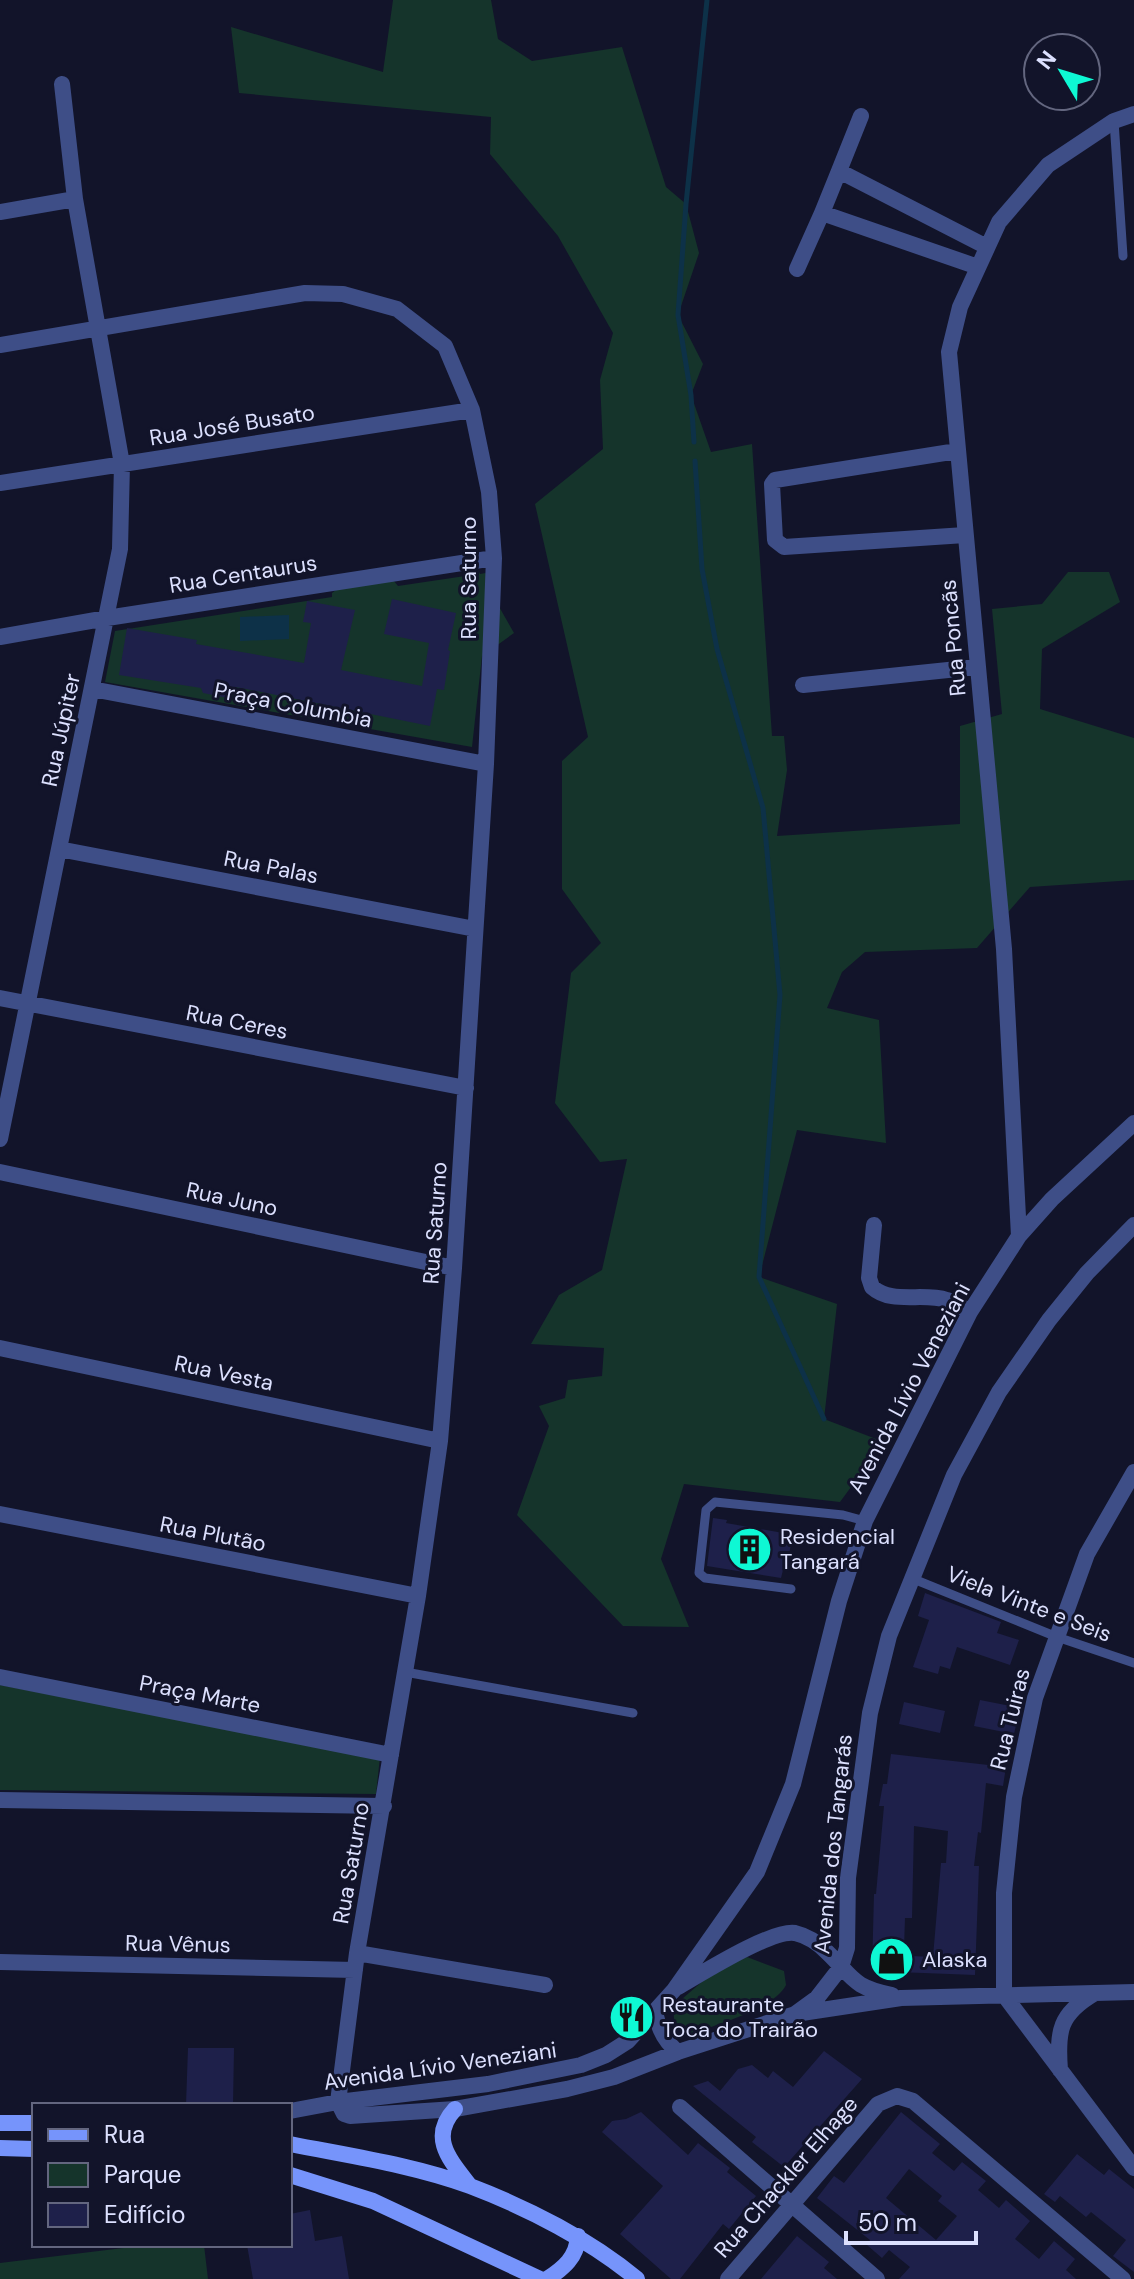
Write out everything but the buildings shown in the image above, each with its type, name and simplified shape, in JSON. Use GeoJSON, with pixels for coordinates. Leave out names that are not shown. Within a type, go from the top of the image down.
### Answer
{"type":"FeatureCollection","features":[{"type":"Feature","properties":{"kind":"main road"},"geometry":{"type":"LineString","coordinates":[[455,2109],[447,2118],[442,2137],[446,2152],[470,2186]]}},
{"type":"Feature","properties":{"kind":"main road"},"geometry":{"type":"LineString","coordinates":[[0,2123],[32,2123]]}},
{"type":"Feature","properties":{"kind":"main road"},"geometry":{"type":"LineString","coordinates":[[292,2144],[380,2162],[470,2186],[578,2236],[611,2257],[637,2279]]}},
{"type":"Feature","properties":{"kind":"main road"},"geometry":{"type":"LineString","coordinates":[[0,2148],[32,2149]]}},
{"type":"Feature","properties":{"kind":"main road"},"geometry":{"type":"LineString","coordinates":[[292,2176],[373,2201],[540,2279]]}},
{"type":"Feature","properties":{"kind":"main road"},"geometry":{"type":"LineString","coordinates":[[547,2279],[568,2263],[577,2246],[578,2236]]}},
{"type":"Feature","properties":{"kind":"street","name":"Rua Júpiter"},"geometry":{"type":"LineString","coordinates":[[0,1139],[120,549],[122,464],[75,199],[62,84]]}},
{"type":"Feature","properties":{"kind":"street","name":"Rua Poncãs"},"geometry":{"type":"LineString","coordinates":[[1019,1236],[1004,949],[949,352],[960,307],[999,222],[1048,165],[1114,121],[1134,114]]}},
{"type":"Feature","properties":{"kind":"street"},"geometry":{"type":"LineString","coordinates":[[797,269],[861,116]]}},
{"type":"Feature","properties":{"kind":"street"},"geometry":{"type":"LineString","coordinates":[[839,171],[987,247]]}},
{"type":"Feature","properties":{"kind":"street"},"geometry":{"type":"LineString","coordinates":[[0,212],[75,199]]}},
{"type":"Feature","properties":{"kind":"street"},"geometry":{"type":"LineString","coordinates":[[822,213],[978,267]]}},
{"type":"Feature","properties":{"kind":"street","name":"Rua Saturno"},"geometry":{"type":"LineString","coordinates":[[98,328],[305,293],[343,294],[397,309],[445,346],[472,410],[489,492],[494,558],[486,764],[440,1441],[418,1596],[356,1961],[338,2102]]}},
{"type":"Feature","properties":{"kind":"street"},"geometry":{"type":"LineString","coordinates":[[0,345],[98,328]]}},
{"type":"Feature","properties":{"kind":"street","name":"Rua José Busato"},"geometry":{"type":"LineString","coordinates":[[0,483],[472,410]]}},
{"type":"Feature","properties":{"kind":"street"},"geometry":{"type":"LineString","coordinates":[[957,451],[775,480],[772,484],[775,540],[784,547],[965,535]]}},
{"type":"Feature","properties":{"kind":"street","name":"Rua Centaurus"},"geometry":{"type":"LineString","coordinates":[[0,637],[494,558]]}},
{"type":"Feature","properties":{"kind":"street"},"geometry":{"type":"LineString","coordinates":[[803,685],[977,667]]}},
{"type":"Feature","properties":{"kind":"street","name":"Praça Columbia"},"geometry":{"type":"LineString","coordinates":[[92,689],[486,764]]}},
{"type":"Feature","properties":{"kind":"street","name":"Rua Palas"},"geometry":{"type":"LineString","coordinates":[[59,849],[475,929]]}},
{"type":"Feature","properties":{"kind":"street","name":"Rua Ceres"},"geometry":{"type":"LineString","coordinates":[[0,998],[466,1088]]}},
{"type":"Feature","properties":{"kind":"street","name":"Avenida Lívio Veneziani"},"geometry":{"type":"LineString","coordinates":[[292,2111],[488,2084],[581,2065],[606,2055],[628,2041],[674,1990],[757,1872],[787,1799],[839,1601],[865,1521],[970,1312],[1019,1236],[1052,1199],[1134,1123]]}},
{"type":"Feature","properties":{"kind":"street","name":"Rua Juno"},"geometry":{"type":"LineString","coordinates":[[0,1172],[454,1268]]}},
{"type":"Feature","properties":{"kind":"street"},"geometry":{"type":"LineString","coordinates":[[874,1225],[869,1278],[872,1287],[891,1297],[922,1296],[948,1300],[970,1312]]}},
{"type":"Feature","properties":{"kind":"street","name":"Avenida dos Tangarás"},"geometry":{"type":"LineString","coordinates":[[795,2014],[817,1998],[841,1967],[847,1948],[848,1878],[870,1713],[889,1636],[954,1475],[999,1392],[1049,1320],[1087,1273],[1132,1231]]}},
{"type":"Feature","properties":{"kind":"street","name":"Rua Vesta"},"geometry":{"type":"LineString","coordinates":[[0,1348],[440,1441]]}},
{"type":"Feature","properties":{"kind":"street","name":"Rua Tuiras"},"geometry":{"type":"LineString","coordinates":[[1004,1995],[1004,1893],[1014,1797],[1035,1698],[1087,1554],[1134,1472]]}},
{"type":"Feature","properties":{"kind":"street","name":"Rua Plutão"},"geometry":{"type":"LineString","coordinates":[[0,1514],[418,1596]]}},
{"type":"Feature","properties":{"kind":"street","name":"Praça Marte"},"geometry":{"type":"LineString","coordinates":[[0,1677],[391,1755]]}},
{"type":"Feature","properties":{"kind":"street"},"geometry":{"type":"LineString","coordinates":[[0,1800],[384,1806]]}},
{"type":"Feature","properties":{"kind":"street","name":"Avenida dos Tangarás"},"geometry":{"type":"LineString","coordinates":[[674,1990],[748,1948],[793,1932],[813,1940],[866,1990],[901,1998]]}},
{"type":"Feature","properties":{"kind":"street","name":"Rua Vênus"},"geometry":{"type":"LineString","coordinates":[[0,1962],[356,1961],[545,1985]]}},
{"type":"Feature","properties":{"kind":"street"},"geometry":{"type":"LineString","coordinates":[[338,2102],[344,2114],[350,2116],[455,2109],[567,2089],[614,2077],[678,2052],[795,2014],[901,1998],[1134,1992]]}},
{"type":"Feature","properties":{"kind":"street"},"geometry":{"type":"LineString","coordinates":[[1060,2071],[1059,2035],[1062,2022],[1071,2010],[1095,1993]]}},
{"type":"Feature","properties":{"kind":"street"},"geometry":{"type":"LineString","coordinates":[[1004,1995],[1134,2168]]}},
{"type":"Feature","properties":{"kind":"street"},"geometry":{"type":"LineString","coordinates":[[655,2011],[660,2030],[678,2052]]}},
{"type":"Feature","properties":{"kind":"street","name":"Rua Chackler Elhage"},"geometry":{"type":"LineString","coordinates":[[728,2279],[878,2104],[897,2096],[913,2101],[1123,2279]]}},
{"type":"Feature","properties":{"kind":"street"},"geometry":{"type":"LineString","coordinates":[[680,2107],[877,2279]]}},
{"type":"Feature","properties":{"kind":"lane"},"geometry":{"type":"LineString","coordinates":[[1114,121],[1123,256]]}},
{"type":"Feature","properties":{"kind":"lane"},"geometry":{"type":"LineString","coordinates":[[791,1589],[705,1578],[699,1573],[706,1510],[710,1505],[715,1502],[843,1515],[865,1521]]}},
{"type":"Feature","properties":{"kind":"lane","name":"Viela Vinte e Seis"},"geometry":{"type":"LineString","coordinates":[[911,1578],[1057,1637],[1134,1663]]}},
{"type":"Feature","properties":{"kind":"lane"},"geometry":{"type":"LineString","coordinates":[[405,1672],[633,1713]]}},
{"type":"Feature","properties":{"kind":"green space"},"geometry":{"type":"Polygon","coordinates":[[[393,0],[491,0],[498,39],[532,61],[622,47],[666,187],[686,204],[699,253],[678,315],[703,364],[691,395],[711,452],[752,444],[772,736],[784,736],[787,770],[777,836],[960,824],[960,726],[1002,714],[992,609],[1042,604],[1068,572],[1109,572],[1120,602],[1042,649],[1040,709],[1134,738],[1134,880],[1030,887],[977,948],[865,952],[842,972],[827,1008],[879,1020],[886,1143],[797,1130],[759,1277],[837,1304],[824,1419],[884,1442],[840,1502],[684,1484],[661,1559],[689,1627],[623,1626],[517,1515],[549,1426],[539,1406],[565,1398],[568,1380],[602,1376],[604,1348],[531,1344],[559,1295],[602,1270],[627,1159],[600,1162],[555,1103],[571,973],[601,943],[562,889],[562,761],[588,737],[535,504],[603,449],[600,380],[613,333],[558,236],[490,154],[491,117],[239,93],[231,27],[383,72],[393,0]]]}},
{"type":"Feature","properties":{"kind":"green space"},"geometry":{"type":"Polygon","coordinates":[[[477,568],[480,574],[491,572],[489,589],[514,633],[482,656],[472,747],[105,682],[115,631],[332,597],[332,593],[358,572],[384,569],[398,586],[472,575],[477,568]]]}},
{"type":"Feature","properties":{"kind":"green space"},"geometry":{"type":"Polygon","coordinates":[[[0,1685],[380,1757],[376,1794],[0,1790],[0,1685]]]}},
{"type":"Feature","properties":{"kind":"green space"},"geometry":{"type":"Polygon","coordinates":[[[747,1957],[784,1971],[786,1985],[780,1994],[744,2015],[691,2034],[678,2028],[674,2020],[675,2005],[718,1968],[747,1957]]]}},
{"type":"Feature","properties":{"kind":"green space"},"geometry":{"type":"Polygon","coordinates":[[[132,2247],[204,2247],[208,2279],[0,2279],[0,2263],[132,2247]]]}},
{"type":"Feature","properties":{"kind":"water"},"geometry":{"type":"Polygon","coordinates":[[[289,615],[289,639],[240,641],[240,617],[289,615]]]}},
{"type":"Feature","properties":{"kind":"waterway"},"geometry":{"type":"LineString","coordinates":[[694,442],[691,395],[678,315],[707,0]]}},
{"type":"Feature","properties":{"kind":"waterway"},"geometry":{"type":"LineString","coordinates":[[695,461],[702,569],[717,649],[763,808],[780,995],[759,1277],[824,1419]]}},
{"type":"Feature","properties":{"kind":"place","name":"Residencial Tangará"},"geometry":{"type":"Point","coordinates":[749,1549]}},
{"type":"Feature","properties":{"kind":"place","name":"Alaska"},"geometry":{"type":"Point","coordinates":[891,1959]}},
{"type":"Feature","properties":{"kind":"place","name":"Restaurante Toca do Trairão"},"geometry":{"type":"Point","coordinates":[631,2017]}}]}
